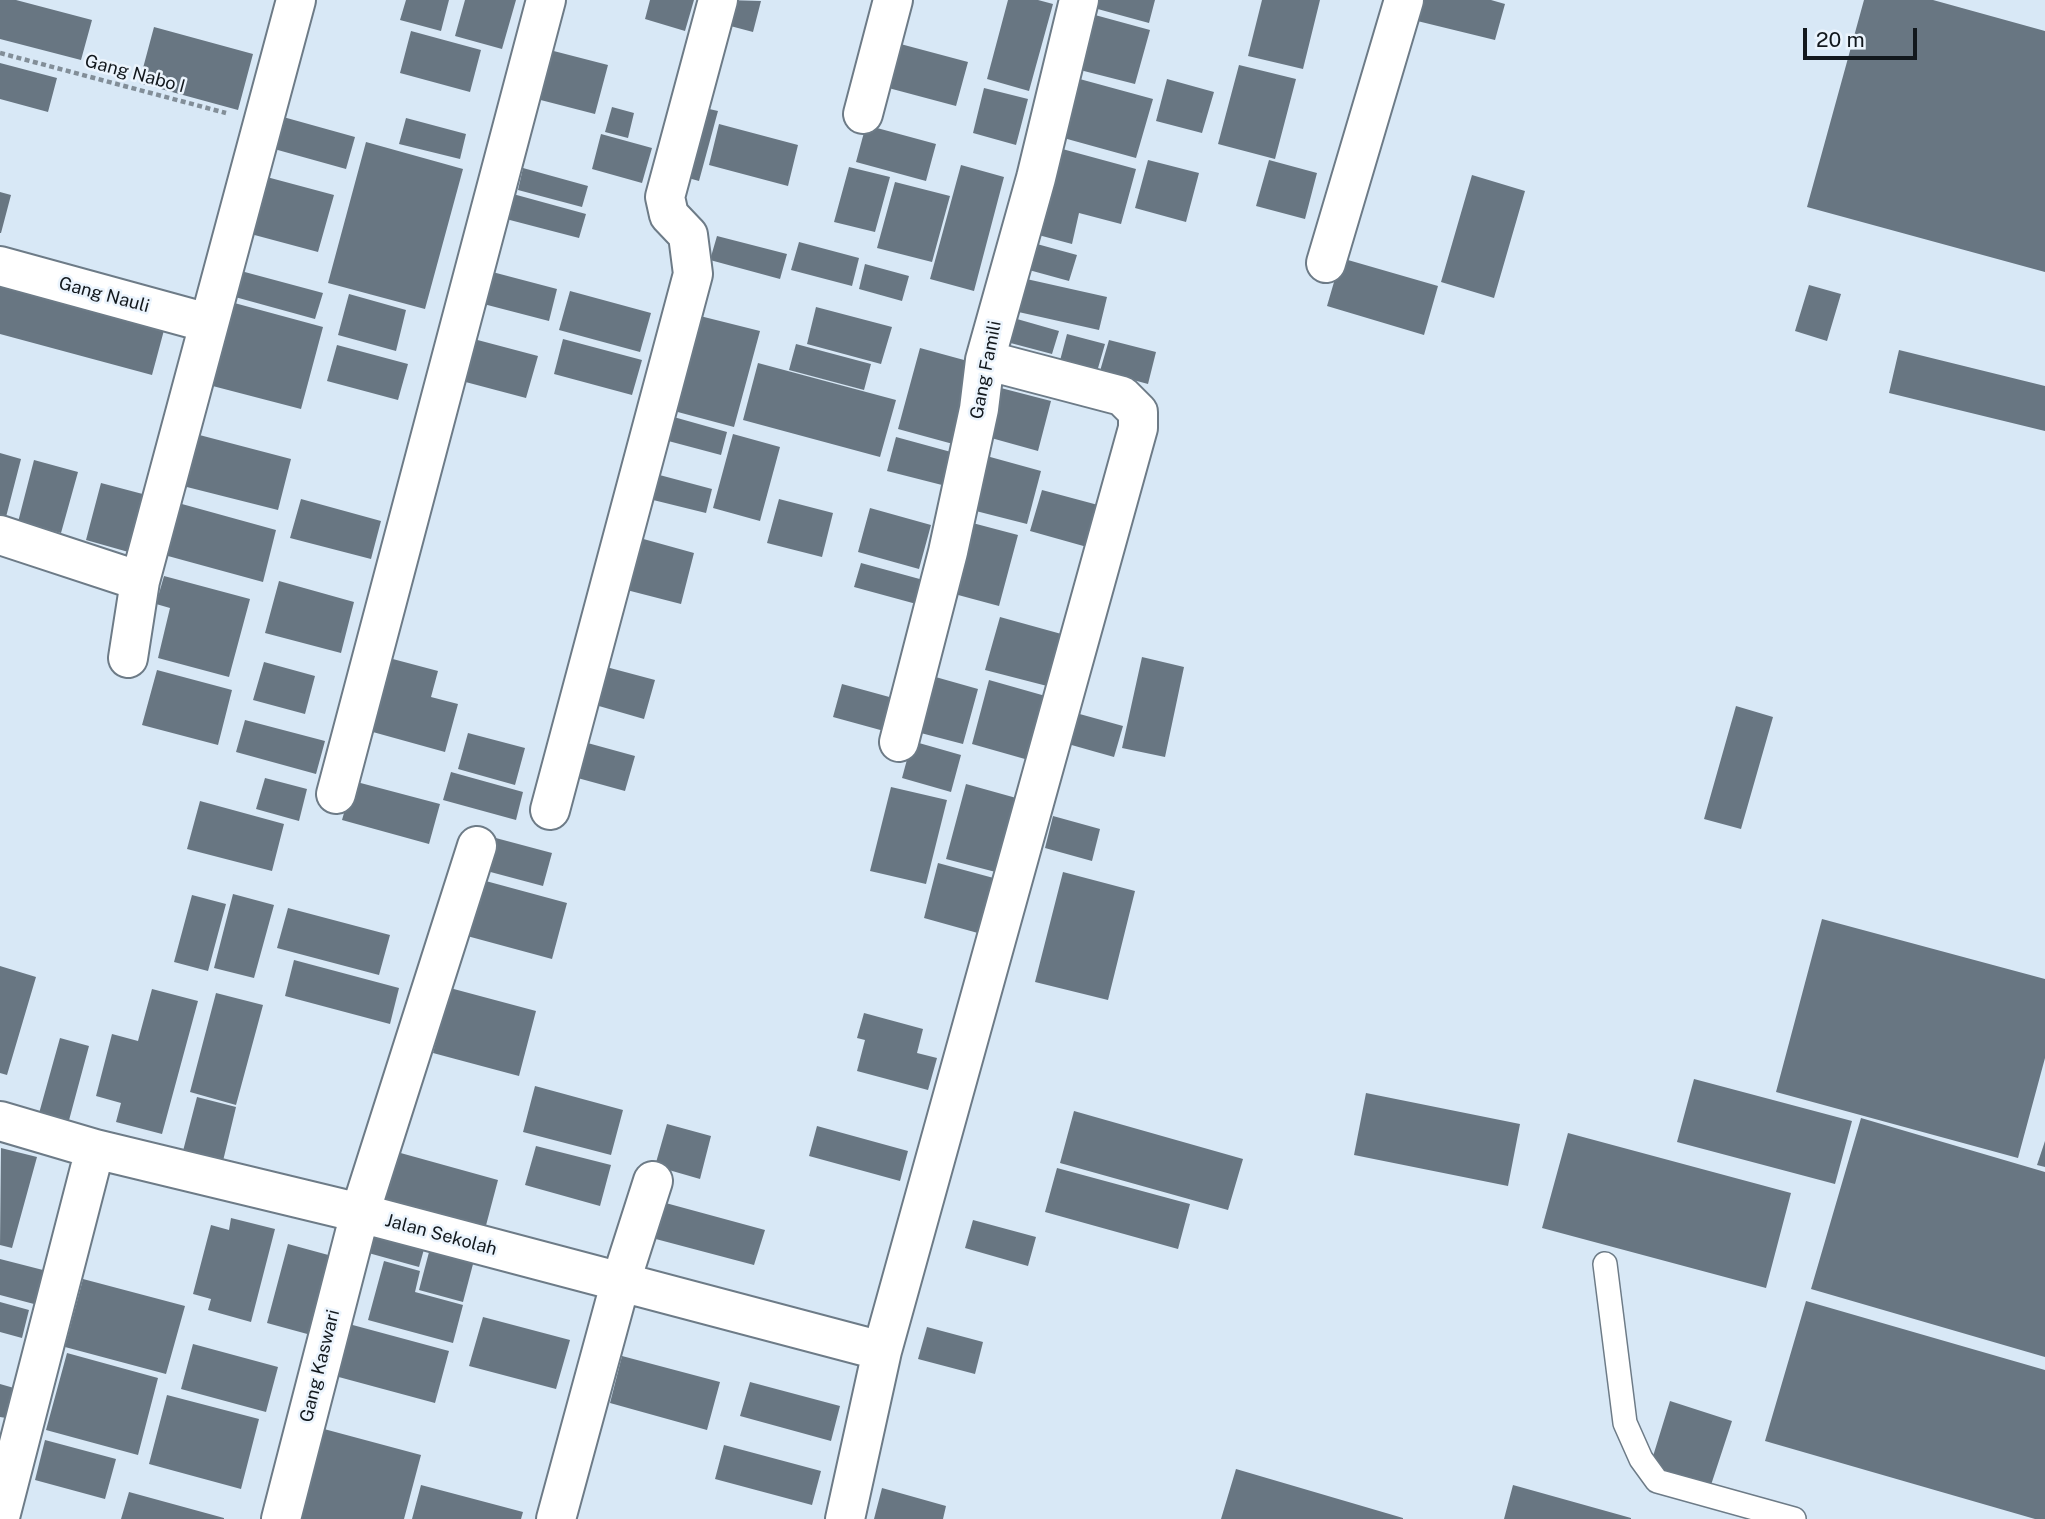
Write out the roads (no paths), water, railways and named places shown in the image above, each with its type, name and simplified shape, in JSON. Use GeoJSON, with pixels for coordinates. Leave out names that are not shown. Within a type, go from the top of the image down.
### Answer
{"type":"FeatureCollection","features":[{"type":"Feature","properties":{"kind":"street"},"geometry":{"type":"LineString","coordinates":[[128,659],[140,581],[296,0]]}},
{"type":"Feature","properties":{"kind":"street"},"geometry":{"type":"LineString","coordinates":[[337,794],[546,0]]}},
{"type":"Feature","properties":{"kind":"street"},"geometry":{"type":"LineString","coordinates":[[550,810],[693,274],[688,235],[669,215],[665,197],[718,0]]}},
{"type":"Feature","properties":{"kind":"street"},"geometry":{"type":"LineString","coordinates":[[863,114],[893,0]]}},
{"type":"Feature","properties":{"kind":"street","name":"Gang Famili"},"geometry":{"type":"LineString","coordinates":[[899,742],[948,552],[979,409],[985,360],[1036,178],[1079,0]]}},
{"type":"Feature","properties":{"kind":"street"},"geometry":{"type":"LineString","coordinates":[[1326,263],[1404,0]]}},
{"type":"Feature","properties":{"kind":"street","name":"Gang Nauli"},"geometry":{"type":"LineString","coordinates":[[0,266],[208,323]]}},
{"type":"Feature","properties":{"kind":"street"},"geometry":{"type":"LineString","coordinates":[[845,1519],[882,1351],[1138,428],[1138,412],[1122,396],[985,360]]}},
{"type":"Feature","properties":{"kind":"street"},"geometry":{"type":"LineString","coordinates":[[0,535],[140,581]]}},
{"type":"Feature","properties":{"kind":"street","name":"Gang Kaswari"},"geometry":{"type":"LineString","coordinates":[[281,1519],[360,1213],[477,846]]}},
{"type":"Feature","properties":{"kind":"street","name":"Jalan Sekolah"},"geometry":{"type":"LineString","coordinates":[[0,1121],[95,1149],[360,1213],[620,1284],[882,1351]]}},
{"type":"Feature","properties":{"kind":"street"},"geometry":{"type":"LineString","coordinates":[[0,1517],[95,1149]]}},
{"type":"Feature","properties":{"kind":"street"},"geometry":{"type":"LineString","coordinates":[[556,1519],[620,1284],[653,1181]]}},
{"type":"Feature","properties":{"kind":"lane"},"geometry":{"type":"LineString","coordinates":[[1605,1264],[1625,1423],[1641,1459],[1657,1481],[1794,1519]]}}]}
